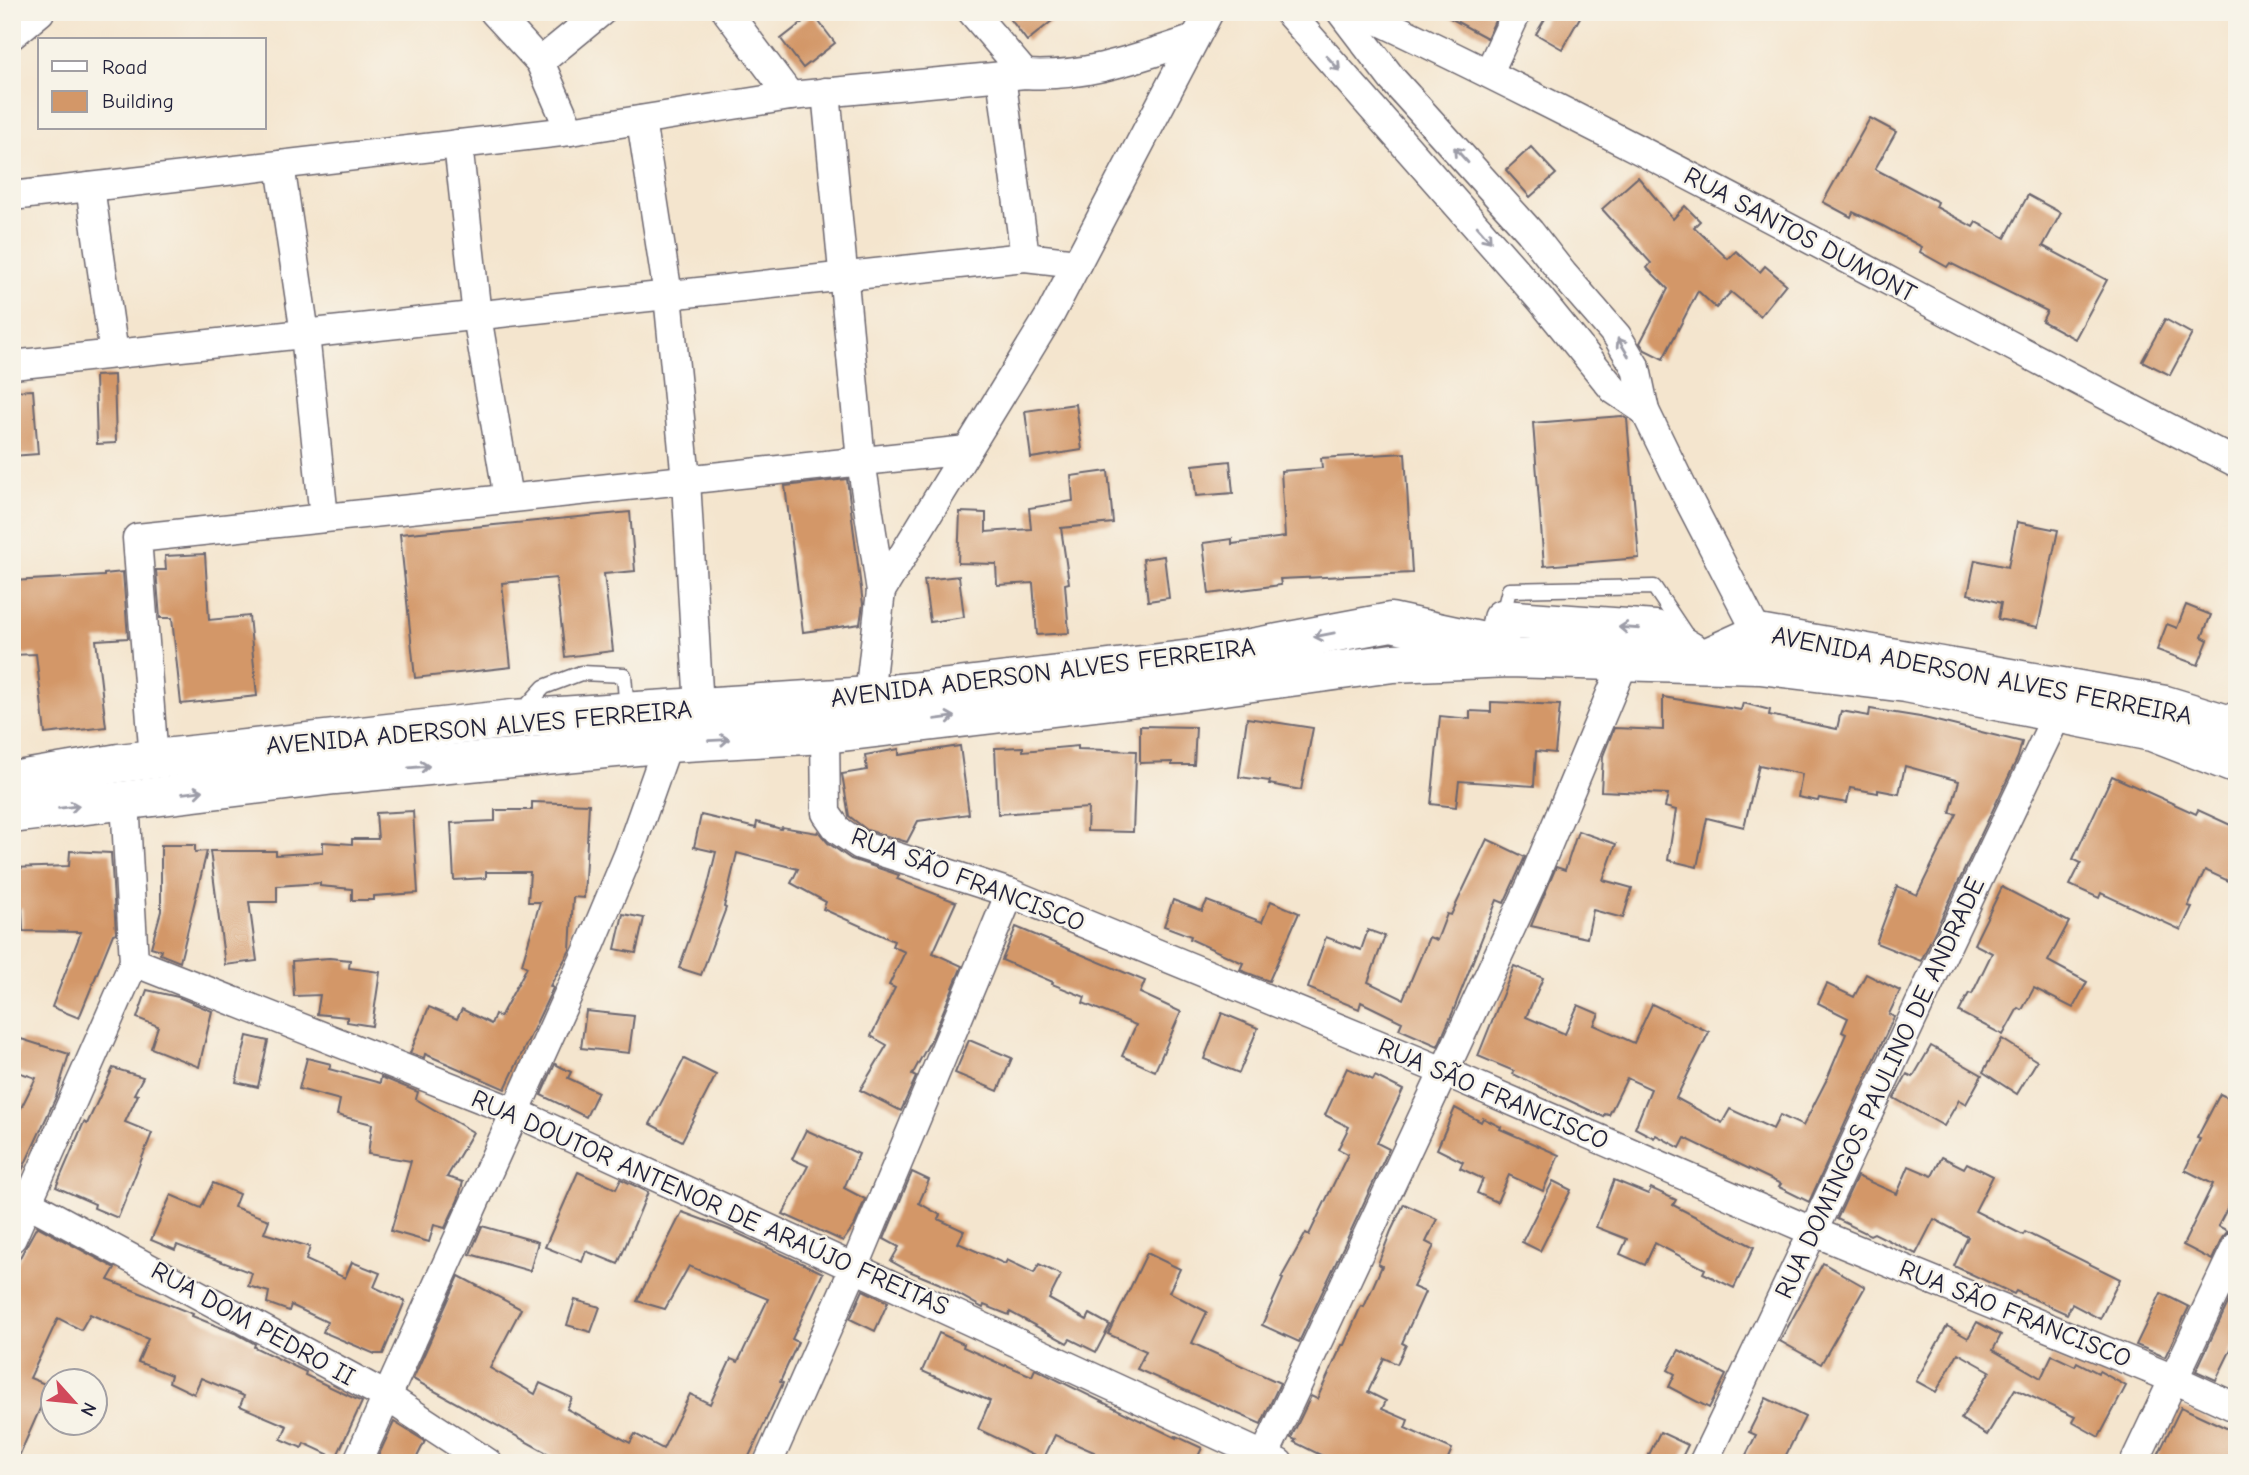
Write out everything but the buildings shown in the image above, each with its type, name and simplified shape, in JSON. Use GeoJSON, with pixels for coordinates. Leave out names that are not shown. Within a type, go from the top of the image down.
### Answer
{"type":"FeatureCollection","features":[{"type":"Feature","properties":{"kind":"main road","name":"AVENIDA ADERSON ALVES FERREIRA"},"geometry":{"type":"LineString","coordinates":[[12,814],[335,775],[668,743],[825,734],[1194,675],[1391,622],[1498,645],[1502,619],[1655,630],[1703,659],[1759,649]]}},
{"type":"Feature","properties":{"kind":"main road","name":"AVENIDA ADERSON ALVES FERREIRA"},"geometry":{"type":"LineString","coordinates":[[12,781],[119,763],[513,719],[1393,663],[1508,658],[1624,662],[1759,649],[2062,699],[2165,705],[2237,727]]}},
{"type":"Feature","properties":{"kind":"main road","name":"AVENIDA ADERSON ALVES FERREIRA"},"geometry":{"type":"LineString","coordinates":[[2062,699],[2237,765]]}},
{"type":"Feature","properties":{"kind":"street"},"geometry":{"type":"LineString","coordinates":[[12,35],[40,12]]}},
{"type":"Feature","properties":{"kind":"street"},"geometry":{"type":"LineString","coordinates":[[494,12],[540,62],[570,131]]}},
{"type":"Feature","properties":{"kind":"street"},"geometry":{"type":"LineString","coordinates":[[540,62],[601,12]]}},
{"type":"Feature","properties":{"kind":"street"},"geometry":{"type":"LineString","coordinates":[[727,12],[790,96]]}},
{"type":"Feature","properties":{"kind":"street"},"geometry":{"type":"LineString","coordinates":[[972,12],[1013,75],[1025,257]]}},
{"type":"Feature","properties":{"kind":"street"},"geometry":{"type":"LineString","coordinates":[[881,591],[1050,315],[1209,12]]}},
{"type":"Feature","properties":{"kind":"street"},"geometry":{"type":"LineString","coordinates":[[1288,12],[1524,280],[1614,390],[1646,411]]}},
{"type":"Feature","properties":{"kind":"street"},"geometry":{"type":"LineString","coordinates":[[1341,12],[1393,80],[1530,232],[1617,336],[1636,368],[1646,411],[1759,649]]}},
{"type":"Feature","properties":{"kind":"street","name":"RUA SANTOS DUMONT"},"geometry":{"type":"LineString","coordinates":[[1361,12],[1489,72],[2237,463]]}},
{"type":"Feature","properties":{"kind":"street"},"geometry":{"type":"LineString","coordinates":[[1489,72],[1517,12]]}},
{"type":"Feature","properties":{"kind":"street"},"geometry":{"type":"LineString","coordinates":[[12,196],[570,131],[790,96],[1013,75],[1054,76],[1089,71],[1192,40]]}},
{"type":"Feature","properties":{"kind":"street"},"geometry":{"type":"LineString","coordinates":[[826,92],[861,461],[881,591],[869,696]]}},
{"type":"Feature","properties":{"kind":"street"},"geometry":{"type":"LineString","coordinates":[[641,120],[668,295],[686,480],[699,708]]}},
{"type":"Feature","properties":{"kind":"street"},"geometry":{"type":"LineString","coordinates":[[458,144],[477,316],[508,498]]}},
{"type":"Feature","properties":{"kind":"street"},"geometry":{"type":"LineString","coordinates":[[280,164],[305,334],[324,518]]}},
{"type":"Feature","properties":{"kind":"street"},"geometry":{"type":"LineString","coordinates":[[90,187],[114,354]]}},
{"type":"Feature","properties":{"kind":"street"},"geometry":{"type":"LineString","coordinates":[[12,365],[1025,257],[1077,263]]}},
{"type":"Feature","properties":{"kind":"street"},"geometry":{"type":"LineString","coordinates":[[154,760],[137,538],[968,450]]}},
{"type":"Feature","properties":{"kind":"street"},"geometry":{"type":"LineString","coordinates":[[1268,1460],[1443,1071],[1531,885],[1624,662]]}},
{"type":"Feature","properties":{"kind":"street","name":"RUA DOMINGOS PAULINO DE ANDRADE"},"geometry":{"type":"LineString","coordinates":[[1703,1463],[1814,1232],[2062,699]]}},
{"type":"Feature","properties":{"kind":"street","name":"RUA SÃO FRANCISCO"},"geometry":{"type":"LineString","coordinates":[[825,734],[825,813],[838,830],[860,845],[1010,893],[1443,1071],[1814,1232],[2174,1379],[2237,1408]]}},
{"type":"Feature","properties":{"kind":"street"},"geometry":{"type":"LineString","coordinates":[[357,1463],[629,853],[668,743]]}},
{"type":"Feature","properties":{"kind":"street"},"geometry":{"type":"LineString","coordinates":[[12,1238],[20,1198],[134,962],[125,800]]}},
{"type":"Feature","properties":{"kind":"street"},"geometry":{"type":"LineString","coordinates":[[768,1463],[855,1266],[1010,893]]}},
{"type":"Feature","properties":{"kind":"street","name":"RUA DOUTOR ANTENOR DE ARAÚJO FREITAS"},"geometry":{"type":"LineString","coordinates":[[134,962],[515,1112],[855,1266],[1268,1460]]}},
{"type":"Feature","properties":{"kind":"street","name":"RUA DOM PEDRO II"},"geometry":{"type":"LineString","coordinates":[[20,1198],[386,1396],[488,1463]]}},
{"type":"Feature","properties":{"kind":"street"},"geometry":{"type":"LineString","coordinates":[[2134,1463],[2237,1245]]}}]}
